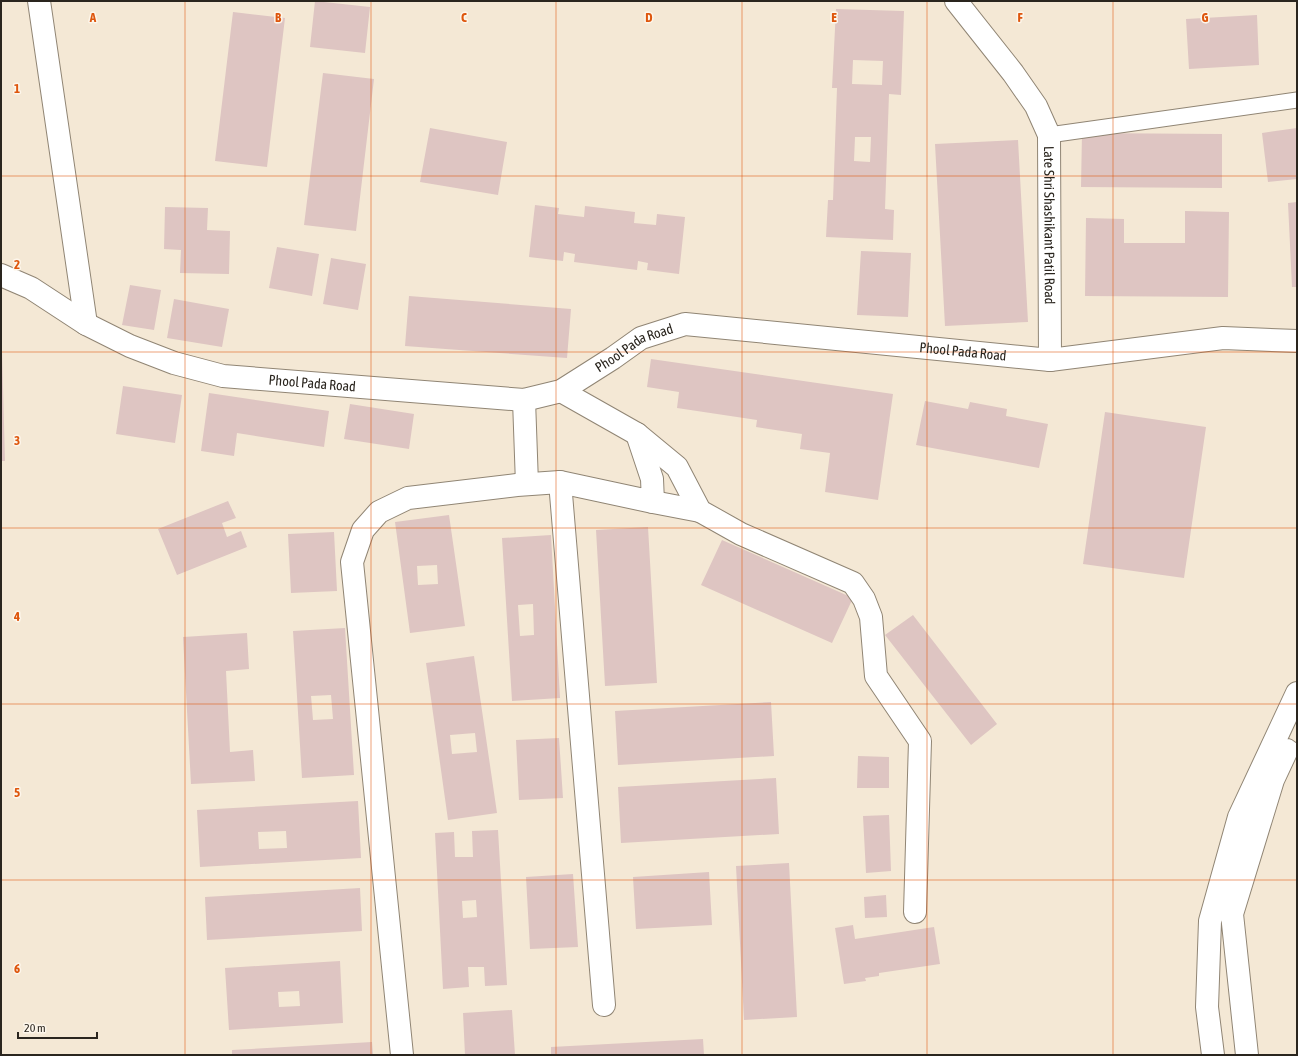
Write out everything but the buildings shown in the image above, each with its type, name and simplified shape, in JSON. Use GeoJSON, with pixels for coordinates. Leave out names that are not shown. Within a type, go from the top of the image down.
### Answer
{"type":"FeatureCollection","features":[{"type":"Feature","properties":{"kind":"street"},"geometry":{"type":"LineString","coordinates":[[39,1],[86,324]]}},
{"type":"Feature","properties":{"kind":"street","name":"Late Shri Shashikant Patil Road"},"geometry":{"type":"LineString","coordinates":[[956,1],[1013,73],[1036,106],[1049,135],[1050,360]]}},
{"type":"Feature","properties":{"kind":"street","name":"Phool Pada Road"},"geometry":{"type":"LineString","coordinates":[[1,275],[31,288],[86,324],[130,346],[174,363],[222,376],[524,400],[562,391],[641,338],[685,324],[1050,360],[1223,338],[1297,341]]}},
{"type":"Feature","properties":{"kind":"street"},"geometry":{"type":"LineString","coordinates":[[562,391],[637,434],[677,467],[700,510]]}},
{"type":"Feature","properties":{"kind":"street"},"geometry":{"type":"LineString","coordinates":[[524,400],[526,484]]}},
{"type":"Feature","properties":{"kind":"street"},"geometry":{"type":"LineString","coordinates":[[637,434],[652,479],[653,502]]}},
{"type":"Feature","properties":{"kind":"street"},"geometry":{"type":"LineString","coordinates":[[560,482],[604,1005]]}},
{"type":"Feature","properties":{"kind":"street"},"geometry":{"type":"LineString","coordinates":[[402,1055],[352,562],[363,530],[379,512],[408,498],[526,484],[560,482],[653,502],[700,510],[741,534],[854,583],[864,599],[871,617],[876,676],[920,741],[915,912]]}},
{"type":"Feature","properties":{"kind":"street"},"geometry":{"type":"LineString","coordinates":[[1213,1055],[1207,1007],[1210,921],[1239,817],[1297,693]]}},
{"type":"Feature","properties":{"kind":"street"},"geometry":{"type":"LineString","coordinates":[[1248,1055],[1232,914],[1273,780],[1297,727]]}},
{"type":"Feature","properties":{"kind":"street"},"geometry":{"type":"LineString","coordinates":[[1210,921],[1232,914]]}},
{"type":"Feature","properties":{"kind":"lane"},"geometry":{"type":"LineString","coordinates":[[1049,135],[1297,100]]}}]}
